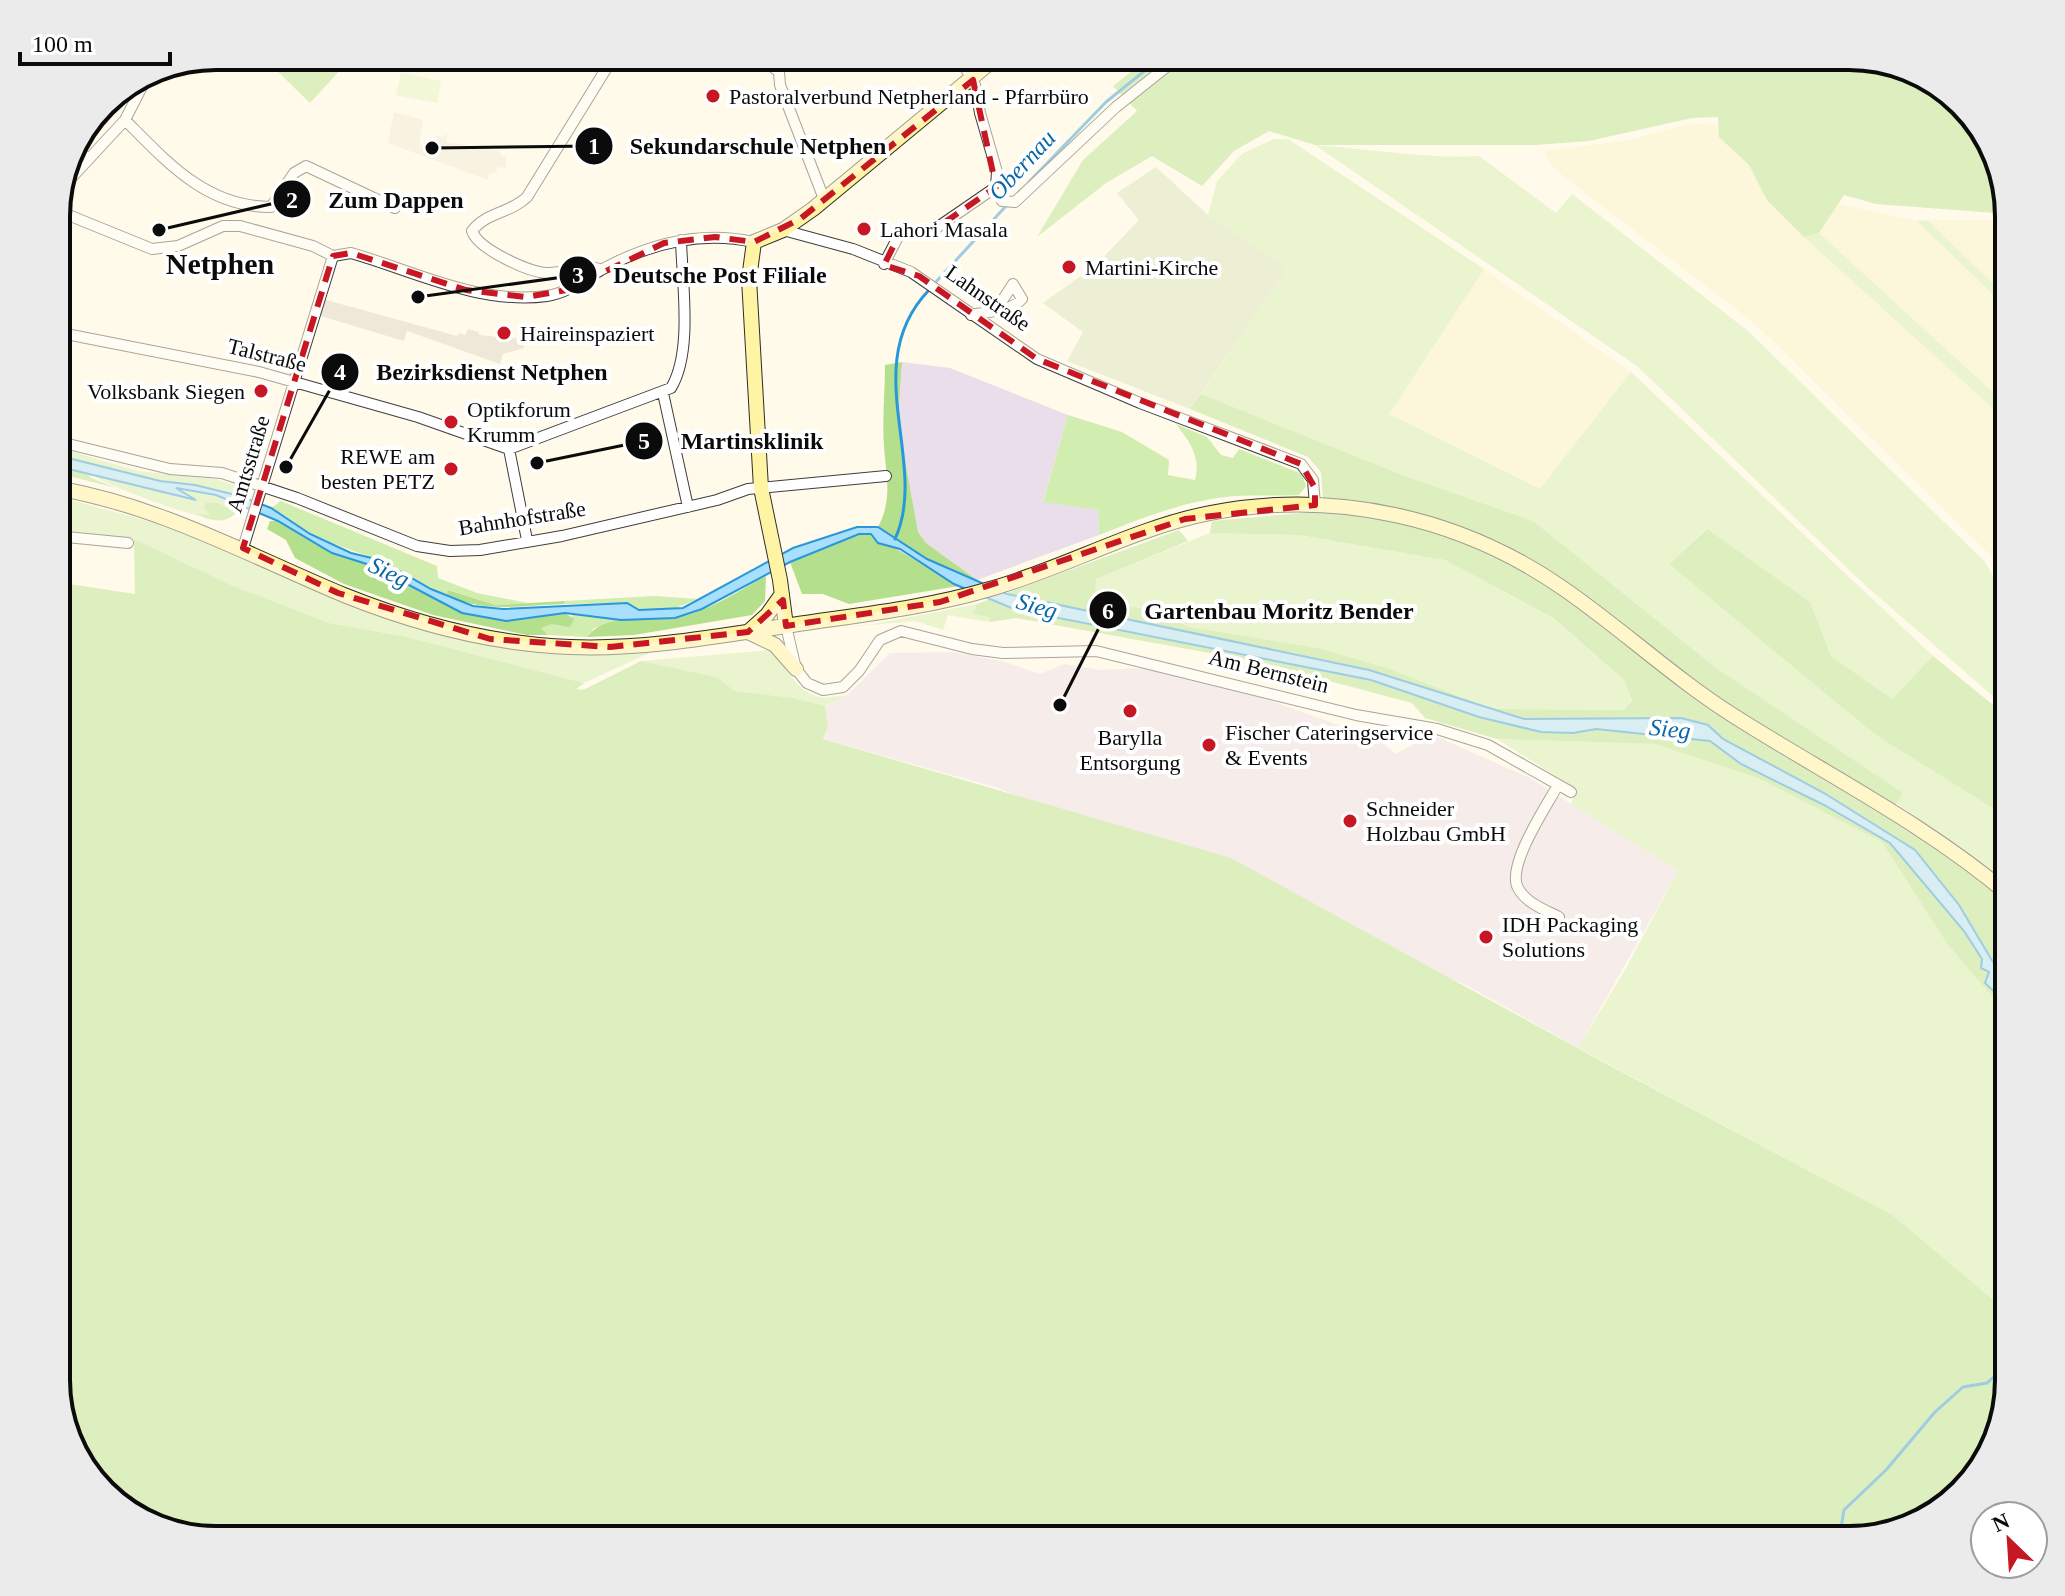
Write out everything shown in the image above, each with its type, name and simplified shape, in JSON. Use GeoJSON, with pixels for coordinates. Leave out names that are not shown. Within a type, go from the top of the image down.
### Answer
{"type":"FeatureCollection","features":[{"type":"Feature","properties":{"kind":"main road"},"geometry":{"type":"LineString","coordinates":[[786,626],[761,488],[749,279],[754,242],[783,230],[983,70]]}},
{"type":"Feature","properties":{"kind":"main road"},"geometry":{"type":"LineString","coordinates":[[70,491],[126,504],[243,548],[378,608],[490,639],[610,647],[748,632],[940,602],[1037,574],[1185,519],[1278,504],[1374,510],[1469,537],[1528,566],[1567,591],[1712,701],[1931,835],[1995,884]]}},
{"type":"Feature","properties":{"kind":"main road"},"geometry":{"type":"LineString","coordinates":[[748,632],[767,615],[781,587]]}},
{"type":"Feature","properties":{"kind":"main road"},"geometry":{"type":"LineString","coordinates":[[748,632],[775,645],[796,669]]}},
{"type":"Feature","properties":{"kind":"street"},"geometry":{"type":"LineString","coordinates":[[601,270],[592,265],[562,272],[538,271],[482,246],[473,235],[473,228],[490,215],[514,206],[605,70]]}},
{"type":"Feature","properties":{"kind":"street"},"geometry":{"type":"LineString","coordinates":[[776,70],[824,199]]}},
{"type":"Feature","properties":{"kind":"street"},"geometry":{"type":"LineString","coordinates":[[967,70],[973,80],[997,172],[996,187],[1002,201],[1015,202],[1042,180],[1116,107],[1162,70]]}},
{"type":"Feature","properties":{"kind":"street"},"geometry":{"type":"LineString","coordinates":[[77,171],[125,120],[138,93]]}},
{"type":"Feature","properties":{"kind":"street"},"geometry":{"type":"LineString","coordinates":[[125,120],[195,187],[218,197],[271,207],[294,173],[306,166],[395,208]]}},
{"type":"Feature","properties":{"kind":"street"},"geometry":{"type":"LineString","coordinates":[[84,155],[88,159]]}},
{"type":"Feature","properties":{"kind":"street"},"geometry":{"type":"LineString","coordinates":[[884,264],[899,235],[932,231],[996,187]]}},
{"type":"Feature","properties":{"kind":"street"},"geometry":{"type":"LineString","coordinates":[[70,216],[152,249],[178,246],[223,226],[240,226],[313,246],[333,256],[351,253],[466,290],[514,297],[555,294],[641,250],[681,240],[715,237],[754,242]]}},
{"type":"Feature","properties":{"kind":"street","name":"Lahnstraße"},"geometry":{"type":"LineString","coordinates":[[783,230],[853,249],[884,264],[911,272],[1037,359],[1301,464],[1313,480],[1315,505]]}},
{"type":"Feature","properties":{"kind":"street"},"geometry":{"type":"LineString","coordinates":[[527,540],[509,449],[663,393],[678,375],[683,351],[681,240]]}},
{"type":"Feature","properties":{"kind":"street","name":"Amtsstraße"},"geometry":{"type":"LineString","coordinates":[[243,548],[333,256]]}},
{"type":"Feature","properties":{"kind":"street"},"geometry":{"type":"LineString","coordinates":[[971,315],[996,310]]}},
{"type":"Feature","properties":{"kind":"street","name":"Talstraße"},"geometry":{"type":"LineString","coordinates":[[70,335],[294,382],[424,419],[509,449]]}},
{"type":"Feature","properties":{"kind":"street"},"geometry":{"type":"LineString","coordinates":[[663,393],[688,507]]}},
{"type":"Feature","properties":{"kind":"street","name":"Bahnhofstraße"},"geometry":{"type":"LineString","coordinates":[[70,444],[170,469],[222,473],[260,491],[297,498],[417,546],[450,551],[480,550],[562,536],[761,488],[886,476]]}},
{"type":"Feature","properties":{"kind":"street"},"geometry":{"type":"LineString","coordinates":[[70,537],[128,543]]}},
{"type":"Feature","properties":{"kind":"street"},"geometry":{"type":"LineString","coordinates":[[786,626],[796,669]]}},
{"type":"Feature","properties":{"kind":"street","name":"Am Bernstein"},"geometry":{"type":"LineString","coordinates":[[796,669],[807,683],[823,690],[843,687],[859,671],[880,640],[901,631],[972,649],[1003,653],[1096,651],[1384,721],[1437,729],[1488,745],[1571,792]]}},
{"type":"Feature","properties":{"kind":"street"},"geometry":{"type":"LineString","coordinates":[[1558,785],[1516,864],[1516,886],[1529,901],[1559,917]]}},
{"type":"Feature","properties":{"kind":"highlighted area"},"geometry":{"type":"Polygon","coordinates":[[[973,80],[996,187],[932,231],[899,235],[884,265],[919,276],[1037,359],[1301,464],[1315,488],[1315,505],[1185,519],[940,602],[786,626],[783,600],[748,632],[610,647],[490,639],[338,593],[243,548],[333,256],[351,253],[466,290],[526,297],[567,290],[664,243],[715,237],[754,242],[800,219],[973,80]]]}},
{"type":"Feature","properties":{"kind":"shaded area"},"geometry":{"type":"Polygon","coordinates":[[[394,112],[423,120],[419,145],[433,148],[436,136],[444,137],[447,133],[446,142],[500,151],[501,156],[507,157],[505,168],[496,167],[497,172],[489,174],[488,180],[388,143],[394,112]]]}},
{"type":"Feature","properties":{"kind":"shaded area"},"geometry":{"type":"Polygon","coordinates":[[[1719,123],[1719,137],[1749,165],[1767,200],[1995,410],[1995,564],[1989,554],[1754,323],[1553,168],[1545,151],[1630,140],[1685,125],[1719,123]]]}},
{"type":"Feature","properties":{"kind":"shaded area"},"geometry":{"type":"Polygon","coordinates":[[[1838,204],[1917,221],[1995,296],[1995,394],[1819,233],[1838,204]]]}},
{"type":"Feature","properties":{"kind":"shaded area"},"geometry":{"type":"Polygon","coordinates":[[[1927,220],[1995,220],[1995,286],[1927,220]]]}},
{"type":"Feature","properties":{"kind":"shaded area"},"geometry":{"type":"Polygon","coordinates":[[[1484,269],[1631,372],[1540,490],[1388,414],[1484,269]]]}},
{"type":"Feature","properties":{"kind":"shaded area"},"geometry":{"type":"Polygon","coordinates":[[[319,298],[457,336],[459,333],[465,335],[468,329],[479,332],[479,335],[521,339],[524,348],[503,354],[500,364],[407,331],[404,341],[314,314],[319,298]]]}},
{"type":"Feature","properties":{"kind":"shaded area"},"geometry":{"type":"Polygon","coordinates":[[[902,362],[950,368],[1068,415],[1043,501],[1098,510],[1099,535],[977,580],[926,543],[918,532],[898,421],[902,362]]]}},
{"type":"Feature","properties":{"kind":"shaded area"},"geometry":{"type":"Polygon","coordinates":[[[952,652],[1002,661],[1040,674],[1064,664],[1101,670],[1146,668],[1261,697],[1379,740],[1396,754],[1431,734],[1530,778],[1678,871],[1578,1048],[1468,986],[998,788],[824,739],[828,727],[825,706],[846,696],[890,653],[952,652]]]}},
{"type":"Feature","properties":{"kind":"green space"},"geometry":{"type":"Polygon","coordinates":[[[276,70],[340,70],[310,103],[276,70]]]}},
{"type":"Feature","properties":{"kind":"green space"},"geometry":{"type":"Polygon","coordinates":[[[1133,70],[1868,71],[1914,85],[1938,100],[1959,120],[1980,151],[1987,169],[1995,213],[1876,204],[1844,195],[1819,233],[1804,237],[1767,200],[1749,165],[1719,137],[1718,117],[1692,118],[1589,141],[1534,145],[1315,145],[1269,131],[1234,151],[1202,186],[1152,156],[1106,183],[1037,237],[1083,160],[1137,111],[1113,86],[1133,70]]]}},
{"type":"Feature","properties":{"kind":"green space"},"geometry":{"type":"Polygon","coordinates":[[[401,73],[441,81],[437,103],[396,95],[401,73]]]}},
{"type":"Feature","properties":{"kind":"green space"},"geometry":{"type":"Polygon","coordinates":[[[1274,139],[1288,139],[1484,269],[1389,414],[1540,489],[1631,372],[1933,656],[1892,699],[1831,656],[1810,602],[1706,529],[1669,564],[1995,806],[1995,873],[1896,803],[1903,793],[1715,667],[1533,521],[1405,476],[1201,394],[1284,274],[1284,265],[1208,215],[1217,181],[1242,154],[1274,139]]]}},
{"type":"Feature","properties":{"kind":"green space"},"geometry":{"type":"Polygon","coordinates":[[[1315,145],[1417,155],[1479,156],[1556,213],[1572,194],[1748,331],[1984,561],[1995,579],[1995,698],[1865,585],[1637,366],[1315,145]]]}},
{"type":"Feature","properties":{"kind":"green space"},"geometry":{"type":"Polygon","coordinates":[[[1156,167],[1208,215],[1284,265],[1284,274],[1190,409],[1067,361],[1083,332],[1043,303],[1095,266],[1139,220],[1117,193],[1156,167]]]}},
{"type":"Feature","properties":{"kind":"green space"},"geometry":{"type":"Polygon","coordinates":[[[1927,220],[1995,286],[1995,296],[1917,221],[1927,220]]]}},
{"type":"Feature","properties":{"kind":"green space"},"geometry":{"type":"Polygon","coordinates":[[[1819,233],[1995,394],[1995,410],[1804,237],[1819,233]]]}},
{"type":"Feature","properties":{"kind":"green space"},"geometry":{"type":"Polygon","coordinates":[[[902,362],[898,421],[918,532],[926,543],[977,580],[929,560],[878,527],[887,497],[883,437],[885,365],[902,362]]]}},
{"type":"Feature","properties":{"kind":"green space"},"geometry":{"type":"Polygon","coordinates":[[[1201,394],[1405,476],[1533,521],[1715,667],[1903,793],[1889,814],[1995,889],[1995,1000],[1946,942],[1882,842],[1758,778],[1655,744],[1497,739],[1425,718],[1412,703],[1254,661],[1016,618],[990,622],[989,617],[973,614],[977,604],[1179,530],[1188,541],[1096,579],[1095,595],[1114,604],[1153,610],[1189,627],[1318,648],[1387,668],[1492,709],[1624,710],[1632,701],[1625,681],[1553,618],[1445,560],[1299,535],[1210,533],[1212,521],[1324,511],[1321,472],[1308,457],[1190,409],[1201,394]]]}},
{"type":"Feature","properties":{"kind":"green space"},"geometry":{"type":"Polygon","coordinates":[[[1068,415],[1122,432],[1169,460],[1168,475],[1195,480],[1197,464],[1193,450],[1176,424],[1207,437],[1221,455],[1233,458],[1239,449],[1302,474],[1306,486],[1299,495],[1236,496],[1183,505],[1099,535],[1098,510],[1043,502],[1068,415]]]}},
{"type":"Feature","properties":{"kind":"green space"},"geometry":{"type":"Polygon","coordinates":[[[70,451],[138,471],[216,479],[241,487],[242,496],[160,481],[70,458],[70,451]]]}},
{"type":"Feature","properties":{"kind":"green space"},"geometry":{"type":"Polygon","coordinates":[[[70,468],[86,471],[91,478],[117,488],[70,476],[70,468]]]}},
{"type":"Feature","properties":{"kind":"green space"},"geometry":{"type":"Polygon","coordinates":[[[86,471],[196,499],[176,488],[216,495],[240,505],[238,511],[218,503],[204,508],[211,516],[192,514],[119,488],[86,471]]]}},
{"type":"Feature","properties":{"kind":"green space"},"geometry":{"type":"Polygon","coordinates":[[[70,500],[170,527],[341,601],[413,627],[535,652],[649,653],[584,683],[407,637],[329,623],[233,586],[134,539],[70,532],[70,500]]]}},
{"type":"Feature","properties":{"kind":"green space"},"geometry":{"type":"Polygon","coordinates":[[[281,501],[437,566],[438,578],[477,593],[528,603],[496,605],[449,590],[447,595],[381,561],[323,540],[296,526],[271,508],[281,501]]]}},
{"type":"Feature","properties":{"kind":"green space"},"geometry":{"type":"Polygon","coordinates":[[[205,503],[218,503],[238,511],[223,520],[194,514],[210,515],[204,508],[205,503]]]}},
{"type":"Feature","properties":{"kind":"green space"},"geometry":{"type":"Polygon","coordinates":[[[270,521],[278,521],[332,553],[373,566],[462,613],[506,621],[565,613],[574,619],[570,627],[552,624],[541,628],[548,635],[527,635],[433,615],[344,584],[295,558],[286,540],[267,529],[270,521]]]}},
{"type":"Feature","properties":{"kind":"green space"},"geometry":{"type":"Polygon","coordinates":[[[1707,529],[1810,602],[1831,656],[1892,699],[1933,656],[1995,707],[1995,809],[1876,735],[1669,564],[1707,529]]]}},
{"type":"Feature","properties":{"kind":"green space"},"geometry":{"type":"Polygon","coordinates":[[[1210,533],[1299,535],[1445,560],[1552,618],[1625,681],[1632,701],[1624,710],[1492,709],[1387,668],[1318,648],[1189,627],[1153,610],[1114,604],[1095,595],[1096,579],[1210,533]]]}},
{"type":"Feature","properties":{"kind":"green space"},"geometry":{"type":"Polygon","coordinates":[[[859,534],[871,534],[959,586],[849,604],[823,594],[802,594],[790,562],[859,534]]]}},
{"type":"Feature","properties":{"kind":"green space"},"geometry":{"type":"Polygon","coordinates":[[[134,539],[233,586],[329,623],[407,637],[584,683],[576,689],[583,690],[641,661],[716,677],[735,691],[793,698],[825,706],[828,727],[823,739],[1231,858],[1601,1061],[1891,1214],[1995,1301],[1994,1399],[1984,1436],[1965,1469],[1930,1501],[1896,1518],[1849,1526],[216,1526],[187,1523],[151,1511],[127,1496],[100,1469],[81,1436],[70,1390],[70,584],[135,594],[134,539]]]}},
{"type":"Feature","properties":{"kind":"green space"},"geometry":{"type":"Polygon","coordinates":[[[766,576],[765,601],[752,615],[634,635],[587,637],[595,629],[616,621],[675,618],[699,611],[766,576]]]}},
{"type":"Feature","properties":{"kind":"green space"},"geometry":{"type":"Polygon","coordinates":[[[448,590],[496,605],[565,601],[564,604],[519,607],[476,605],[447,595],[448,590]]]}},
{"type":"Feature","properties":{"kind":"green space"},"geometry":{"type":"Polygon","coordinates":[[[654,596],[698,599],[670,610],[639,610],[627,603],[564,604],[565,601],[654,596]]]}},
{"type":"Feature","properties":{"kind":"green space"},"geometry":{"type":"Polygon","coordinates":[[[977,604],[973,614],[989,617],[990,622],[948,615],[943,630],[915,621],[825,629],[874,624],[977,604]]]}},
{"type":"Feature","properties":{"kind":"green space"},"geometry":{"type":"Polygon","coordinates":[[[571,614],[621,620],[594,628],[587,637],[548,635],[541,628],[573,616],[571,614]]]}},
{"type":"Feature","properties":{"kind":"green space"},"geometry":{"type":"Polygon","coordinates":[[[772,650],[804,690],[826,698],[846,696],[825,706],[793,698],[735,691],[716,677],[641,661],[772,650]]]}},
{"type":"Feature","properties":{"kind":"green space"},"geometry":{"type":"Polygon","coordinates":[[[1497,739],[1655,744],[1758,778],[1882,842],[1946,942],[1995,928],[1995,1301],[1891,1214],[1578,1048],[1625,970],[1678,871],[1571,804],[1576,789],[1497,739]]]}},
{"type":"Feature","properties":{"kind":"water","name":"Sieg"},"geometry":{"type":"Polygon","coordinates":[[[70,458],[160,481],[195,485],[240,496],[271,508],[310,534],[351,553],[380,560],[431,589],[473,606],[503,609],[627,603],[639,610],[683,608],[793,548],[857,527],[878,527],[927,559],[1007,594],[1369,670],[1524,719],[1681,718],[1708,725],[1723,739],[1824,793],[1915,850],[1959,905],[1995,965],[1995,993],[1985,983],[1989,972],[1981,968],[1982,959],[1964,931],[1890,843],[1824,805],[1741,764],[1710,741],[1596,729],[1573,733],[1541,732],[1479,717],[1371,680],[1014,609],[954,584],[900,549],[878,543],[871,534],[859,534],[790,562],[702,609],[675,618],[621,620],[565,613],[506,621],[462,613],[373,566],[332,553],[278,521],[216,495],[176,488],[196,500],[70,469],[70,458]]]}},
{"type":"Feature","properties":{"kind":"waterway","name":"Obernau"},"geometry":{"type":"LineString","coordinates":[[1029,182],[1106,102],[1146,70]]}},
{"type":"Feature","properties":{"kind":"waterway","name":"Obernau"},"geometry":{"type":"LineString","coordinates":[[934,284],[1007,205]]}},
{"type":"Feature","properties":{"kind":"waterway","name":"Obernau"},"geometry":{"type":"LineString","coordinates":[[895,539],[904,510],[905,479],[896,382],[898,350],[908,319],[929,290]]}},
{"type":"Feature","properties":{"kind":"waterway"},"geometry":{"type":"LineString","coordinates":[[1841,1526],[1844,1510],[1886,1470],[1935,1412],[1963,1387],[1987,1383],[1995,1376]]}},
{"type":"Feature","properties":{"kind":"place","name":"Pastoralverbund Netpherland - Pfarrbüro"},"geometry":{"type":"Point","coordinates":[713,96]}},
{"type":"Feature","properties":{"kind":"place","name":"Sekundarschule Netphen"},"geometry":{"type":"Point","coordinates":[432,148]}},
{"type":"Feature","properties":{"kind":"place","name":"Lahori Masala"},"geometry":{"type":"Point","coordinates":[864,229]}},
{"type":"Feature","properties":{"kind":"place","name":"Zum Dappen"},"geometry":{"type":"Point","coordinates":[159,230]}},
{"type":"Feature","properties":{"kind":"place","name":"Martini-Kirche"},"geometry":{"type":"Point","coordinates":[1069,267]}},
{"type":"Feature","properties":{"kind":"place","name":"Deutsche Post Filiale"},"geometry":{"type":"Point","coordinates":[418,297]}},
{"type":"Feature","properties":{"kind":"place","name":"Haireinspaziert"},"geometry":{"type":"Point","coordinates":[504,333]}},
{"type":"Feature","properties":{"kind":"place","name":"Volksbank Siegen"},"geometry":{"type":"Point","coordinates":[261,391]}},
{"type":"Feature","properties":{"kind":"place","name":"Optikforum Krumm"},"geometry":{"type":"Point","coordinates":[451,422]}},
{"type":"Feature","properties":{"kind":"place","name":"Martinsklinik"},"geometry":{"type":"Point","coordinates":[537,463]}},
{"type":"Feature","properties":{"kind":"place","name":"Bezirksdienst Netphen"},"geometry":{"type":"Point","coordinates":[286,467]}},
{"type":"Feature","properties":{"kind":"place","name":"REWE am besten PETZ"},"geometry":{"type":"Point","coordinates":[451,469]}},
{"type":"Feature","properties":{"kind":"place","name":"Gartenbau Moritz Bender"},"geometry":{"type":"Point","coordinates":[1060,705]}},
{"type":"Feature","properties":{"kind":"place","name":"Barylla Entsorgung"},"geometry":{"type":"Point","coordinates":[1130,711]}},
{"type":"Feature","properties":{"kind":"place","name":"Fischer Cateringservice & Events"},"geometry":{"type":"Point","coordinates":[1209,745]}},
{"type":"Feature","properties":{"kind":"place","name":"Schneider Holzbau GmbH"},"geometry":{"type":"Point","coordinates":[1350,821]}},
{"type":"Feature","properties":{"kind":"place","name":"IDH Packaging Solutions"},"geometry":{"type":"Point","coordinates":[1486,937]}},
{"type":"Feature","properties":{"kind":"district","name":"Netphen"},"geometry":{"type":"Point","coordinates":[220,263]}}]}
